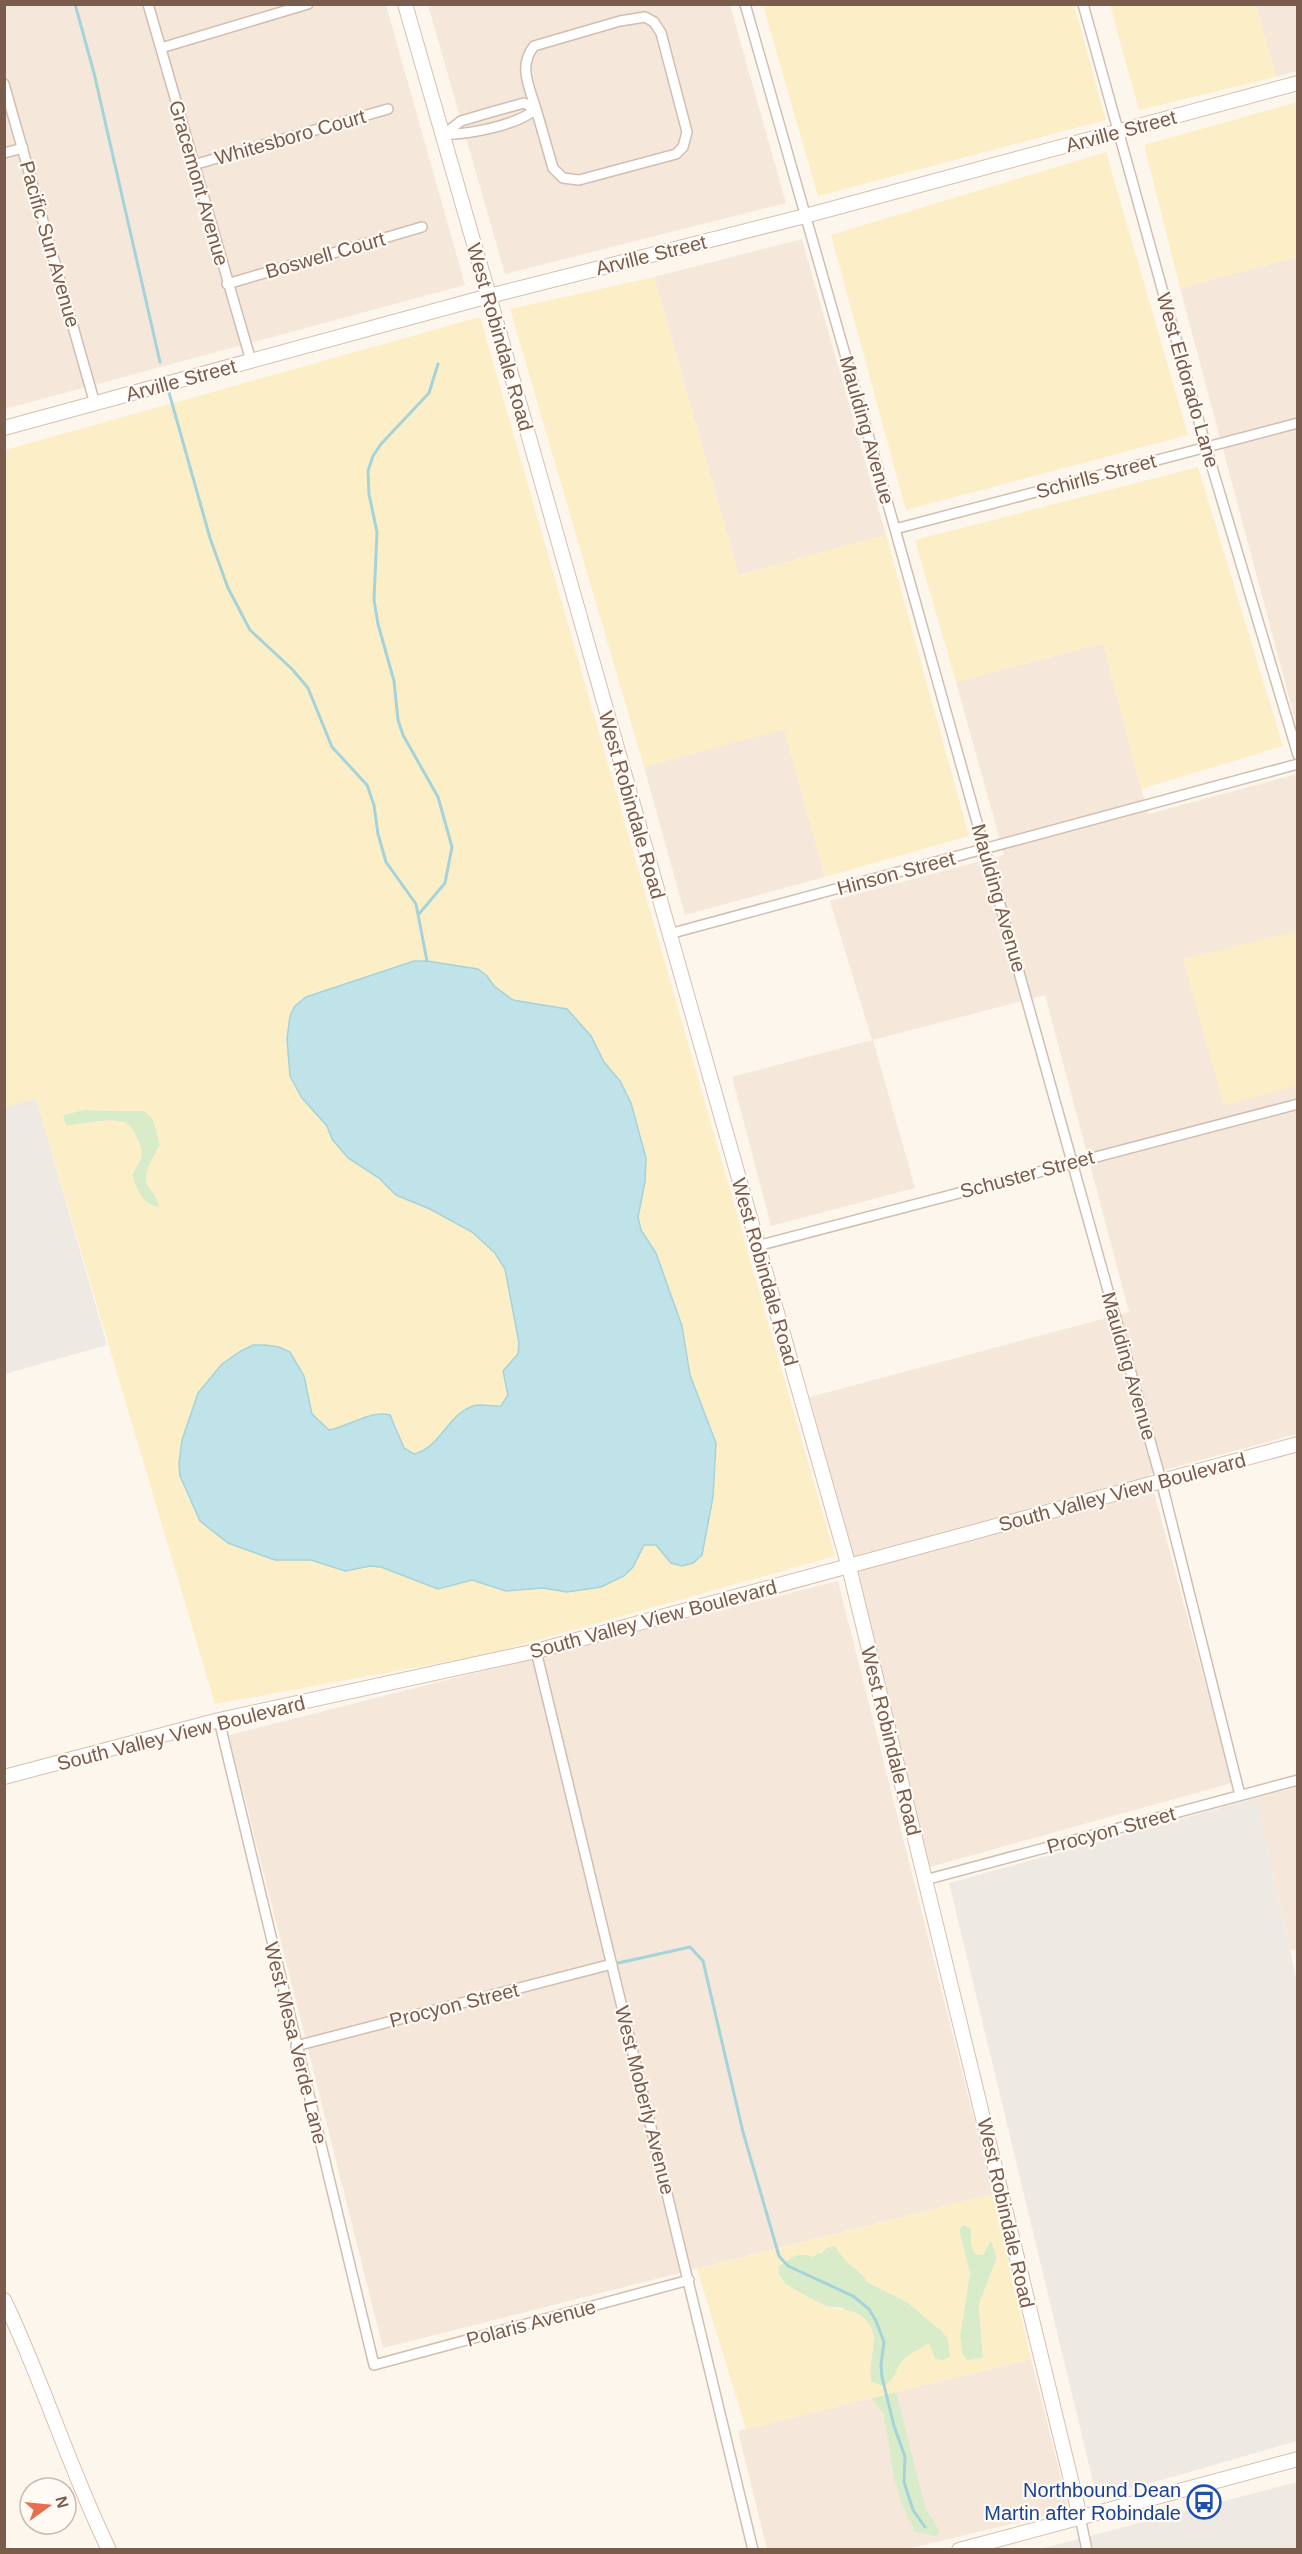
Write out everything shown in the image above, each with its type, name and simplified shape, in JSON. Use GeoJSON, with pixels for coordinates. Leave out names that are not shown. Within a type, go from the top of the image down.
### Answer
{"type":"FeatureCollection","features":[{"type":"Feature","properties":{"kind":"street","name":"Gracemont Avenue"},"geometry":{"type":"LineString","coordinates":[[148,4],[251,361]]}},
{"type":"Feature","properties":{"kind":"street"},"geometry":{"type":"LineString","coordinates":[[161,48],[308,4]]}},
{"type":"Feature","properties":{"kind":"street","name":"West Robindale Road"},"geometry":{"type":"LineString","coordinates":[[405,4],[849,1567],[1087,2550]]}},
{"type":"Feature","properties":{"kind":"street","name":"Maulding Avenue"},"geometry":{"type":"LineString","coordinates":[[745,4],[896,529],[1161,1480],[1240,1795]]}},
{"type":"Feature","properties":{"kind":"street","name":"West Eldorado Lane"},"geometry":{"type":"LineString","coordinates":[[1083,4],[1206,447],[1298,755]]}},
{"type":"Feature","properties":{"kind":"street"},"geometry":{"type":"LineString","coordinates":[[442,135],[461,121],[524,103],[536,109],[553,168],[563,178],[579,180],[676,154],[683,147],[687,132],[661,33],[654,22],[645,17],[620,21],[534,46],[526,56],[524,69],[536,109]]}},
{"type":"Feature","properties":{"kind":"street","name":"Arville Street"},"geometry":{"type":"LineString","coordinates":[[4,428],[489,296],[805,216],[1298,83]]}},
{"type":"Feature","properties":{"kind":"street","name":"Pacific Sun Avenue"},"geometry":{"type":"LineString","coordinates":[[4,84],[95,404]]}},
{"type":"Feature","properties":{"kind":"street","name":"Whitesboro Court"},"geometry":{"type":"LineString","coordinates":[[193,165],[388,109]]}},
{"type":"Feature","properties":{"kind":"street"},"geometry":{"type":"LineString","coordinates":[[442,135],[465,134],[500,125],[527,116],[536,109]]}},
{"type":"Feature","properties":{"kind":"street"},"geometry":{"type":"LineString","coordinates":[[4,153],[22,148]]}},
{"type":"Feature","properties":{"kind":"street","name":"Boswell Court"},"geometry":{"type":"LineString","coordinates":[[227,284],[423,227]]}},
{"type":"Feature","properties":{"kind":"street","name":"Schirlls Street"},"geometry":{"type":"LineString","coordinates":[[896,529],[1298,423]]}},
{"type":"Feature","properties":{"kind":"street","name":"Hinson Street"},"geometry":{"type":"LineString","coordinates":[[669,934],[1298,764]]}},
{"type":"Feature","properties":{"kind":"street","name":"Schuster Street"},"geometry":{"type":"LineString","coordinates":[[757,1246],[1298,1104]]}},
{"type":"Feature","properties":{"kind":"street","name":"South Valley View Boulevard"},"geometry":{"type":"LineString","coordinates":[[4,1777],[219,1720],[536,1651],[1298,1444]]}},
{"type":"Feature","properties":{"kind":"street","name":"West Moberly Avenue"},"geometry":{"type":"LineString","coordinates":[[536,1651],[753,2550]]}},
{"type":"Feature","properties":{"kind":"street","name":"West Mesa Verde Lane"},"geometry":{"type":"LineString","coordinates":[[219,1720],[374,2365]]}},
{"type":"Feature","properties":{"kind":"street","name":"Procyon Street"},"geometry":{"type":"LineString","coordinates":[[925,1880],[1298,1780]]}},
{"type":"Feature","properties":{"kind":"street","name":"Procyon Street"},"geometry":{"type":"LineString","coordinates":[[296,2046],[612,1964]]}},
{"type":"Feature","properties":{"kind":"street","name":"Polaris Avenue"},"geometry":{"type":"LineString","coordinates":[[374,2365],[689,2280]]}},
{"type":"Feature","properties":{"kind":"street"},"geometry":{"type":"LineString","coordinates":[[4,2300],[25,2344],[88,2508],[109,2550]]}},
{"type":"Feature","properties":{"kind":"street"},"geometry":{"type":"LineString","coordinates":[[959,2550],[1298,2459]]}},
{"type":"Feature","properties":{"kind":"shaded area"},"geometry":{"type":"Polygon","coordinates":[[[5,5],[386,5],[465,285],[5,409],[5,5]]]}},
{"type":"Feature","properties":{"kind":"shaded area"},"geometry":{"type":"Polygon","coordinates":[[[428,5],[730,5],[786,203],[505,274],[428,5]]]}},
{"type":"Feature","properties":{"kind":"shaded area"},"geometry":{"type":"Polygon","coordinates":[[[1256,5],[1297,5],[1297,71],[1276,77],[1256,5]]]}},
{"type":"Feature","properties":{"kind":"shaded area"},"geometry":{"type":"Polygon","coordinates":[[[802,239],[886,535],[739,575],[654,277],[802,239]]]}},
{"type":"Feature","properties":{"kind":"shaded area"},"geometry":{"type":"Polygon","coordinates":[[[1297,257],[1297,727],[1180,288],[1297,257]]]}},
{"type":"Feature","properties":{"kind":"shaded area"},"geometry":{"type":"Polygon","coordinates":[[[1103,643],[1148,814],[1297,774],[1297,1434],[1149,1474],[1232,1783],[930,1867],[810,1397],[1129,1312],[1045,995],[873,1040],[915,1188],[771,1226],[732,1077],[872,1040],[830,901],[1004,855],[956,682],[1103,643]]]}},
{"type":"Feature","properties":{"kind":"shaded area"},"geometry":{"type":"Polygon","coordinates":[[[784,728],[825,877],[685,915],[644,767],[784,728]]]}},
{"type":"Feature","properties":{"kind":"shaded area"},"geometry":{"type":"Polygon","coordinates":[[[36,1098],[107,1345],[5,1374],[5,1107],[36,1098]]]}},
{"type":"Feature","properties":{"kind":"shaded area"},"geometry":{"type":"Polygon","coordinates":[[[838,1581],[993,2194],[383,2348],[229,1735],[838,1581]]]}},
{"type":"Feature","properties":{"kind":"shaded area"},"geometry":{"type":"Polygon","coordinates":[[[1297,1787],[1298,1949],[1290,1950],[1256,1798],[1297,1787]]]}},
{"type":"Feature","properties":{"kind":"shaded area"},"geometry":{"type":"Polygon","coordinates":[[[1256,1798],[1297,1982],[1297,2441],[1102,2497],[1096,2494],[949,1883],[1256,1798]]]}},
{"type":"Feature","properties":{"kind":"shaded area"},"geometry":{"type":"Polygon","coordinates":[[[1031,2359],[1069,2510],[907,2549],[767,2549],[738,2431],[1031,2359]]]}},
{"type":"Feature","properties":{"kind":"shaded area"},"geometry":{"type":"Polygon","coordinates":[[[1297,2482],[1297,2549],[1040,2549],[1297,2482]]]}},
{"type":"Feature","properties":{"kind":"green space"},"geometry":{"type":"Polygon","coordinates":[[[83,1110],[145,1111],[153,1119],[160,1144],[156,1153],[159,1208],[144,1200],[132,1176],[141,1149],[132,1128],[100,1121],[66,1126],[62,1115],[83,1110]]]}},
{"type":"Feature","properties":{"kind":"green space"},"geometry":{"type":"Polygon","coordinates":[[[963,2224],[971,2228],[971,2245],[986,2246],[991,2240],[997,2257],[979,2305],[983,2358],[967,2361],[962,2353],[960,2336],[970,2273],[959,2231],[963,2224]]]}},
{"type":"Feature","properties":{"kind":"green space"},"geometry":{"type":"Polygon","coordinates":[[[835,2246],[845,2260],[863,2275],[867,2282],[907,2302],[943,2332],[948,2339],[951,2356],[943,2361],[935,2359],[932,2351],[923,2348],[905,2358],[889,2383],[884,2386],[871,2382],[869,2364],[874,2336],[843,2308],[824,2306],[785,2284],[779,2275],[778,2267],[795,2255],[821,2253],[827,2247],[835,2246]]]}},
{"type":"Feature","properties":{"kind":"green space"},"geometry":{"type":"Polygon","coordinates":[[[896,2392],[925,2507],[940,2532],[936,2536],[915,2532],[901,2502],[894,2478],[884,2415],[872,2398],[896,2392]]]}},
{"type":"Feature","properties":{"kind":"sand"},"geometry":{"type":"Polygon","coordinates":[[[763,5],[1074,5],[1106,120],[818,196],[763,5]]]}},
{"type":"Feature","properties":{"kind":"sand"},"geometry":{"type":"Polygon","coordinates":[[[1110,5],[1256,5],[1276,77],[1139,110],[1110,5]]]}},
{"type":"Feature","properties":{"kind":"sand"},"geometry":{"type":"Polygon","coordinates":[[[1297,102],[1297,257],[1180,288],[1144,145],[1297,102]]]}},
{"type":"Feature","properties":{"kind":"sand"},"geometry":{"type":"Polygon","coordinates":[[[1106,152],[1188,435],[906,510],[831,235],[1106,152]]]}},
{"type":"Feature","properties":{"kind":"sand"},"geometry":{"type":"Polygon","coordinates":[[[654,277],[739,575],[886,535],[969,836],[825,877],[784,729],[644,767],[510,309],[654,277]]]}},
{"type":"Feature","properties":{"kind":"sand"},"geometry":{"type":"Polygon","coordinates":[[[480,317],[835,1556],[489,1654],[215,1704],[36,1099],[5,1107],[5,450],[480,317]],[[414,961],[306,997],[287,1039],[290,1076],[302,1098],[327,1126],[332,1139],[348,1158],[379,1178],[396,1195],[430,1209],[472,1232],[495,1253],[505,1269],[519,1343],[518,1354],[503,1371],[508,1395],[502,1406],[489,1408],[477,1404],[440,1433],[426,1451],[414,1454],[401,1443],[397,1426],[378,1412],[329,1430],[312,1414],[304,1376],[279,1347],[253,1345],[222,1364],[198,1393],[182,1440],[180,1476],[188,1499],[228,1543],[275,1560],[311,1560],[345,1571],[370,1566],[381,1567],[438,1589],[472,1580],[506,1591],[543,1588],[568,1592],[644,1545],[656,1545],[671,1563],[705,1544],[716,1460],[713,1432],[690,1375],[682,1326],[656,1253],[641,1230],[638,1217],[645,1182],[646,1158],[626,1092],[604,1062],[591,1036],[567,1009],[513,1000],[494,986],[478,969],[414,961]],[[83,1110],[63,1115],[66,1126],[109,1120],[125,1122],[132,1128],[142,1151],[141,1159],[132,1175],[144,1200],[159,1208],[146,1181],[147,1170],[160,1144],[153,1119],[144,1111],[83,1110]]]}},
{"type":"Feature","properties":{"kind":"sand"},"geometry":{"type":"Polygon","coordinates":[[[1198,467],[1283,746],[1141,789],[1103,643],[956,682],[915,540],[1198,467]]]}},
{"type":"Feature","properties":{"kind":"sand"},"geometry":{"type":"Polygon","coordinates":[[[1297,931],[1297,1086],[1224,1105],[1183,959],[1297,931]]]}},
{"type":"Feature","properties":{"kind":"sand"},"geometry":{"type":"Polygon","coordinates":[[[993,2194],[1031,2359],[746,2429],[697,2269],[993,2194]],[[963,2225],[959,2231],[970,2273],[960,2336],[962,2353],[967,2360],[983,2358],[979,2305],[997,2257],[991,2240],[983,2255],[975,2254],[971,2245],[971,2228],[963,2225]],[[835,2246],[827,2247],[813,2257],[798,2255],[790,2258],[778,2267],[779,2274],[785,2284],[798,2292],[826,2306],[857,2313],[867,2321],[874,2339],[871,2382],[884,2386],[892,2379],[904,2359],[929,2343],[935,2359],[943,2360],[950,2357],[948,2339],[943,2332],[907,2302],[867,2282],[863,2275],[845,2260],[835,2246]]]}},
{"type":"Feature","properties":{"kind":"water"},"geometry":{"type":"Polygon","coordinates":[[[414,961],[478,969],[494,986],[513,1000],[567,1009],[591,1036],[604,1062],[620,1081],[631,1103],[646,1158],[645,1182],[638,1217],[641,1230],[656,1253],[682,1326],[690,1375],[716,1443],[713,1497],[702,1555],[693,1563],[682,1566],[671,1563],[656,1545],[644,1545],[633,1567],[624,1576],[601,1587],[567,1592],[543,1588],[506,1591],[472,1580],[438,1589],[381,1567],[370,1566],[345,1571],[311,1560],[275,1560],[228,1543],[200,1521],[180,1476],[182,1440],[198,1393],[222,1364],[253,1345],[279,1347],[290,1352],[304,1376],[312,1414],[329,1430],[367,1416],[390,1415],[404,1448],[414,1454],[431,1445],[464,1410],[476,1405],[501,1406],[508,1395],[503,1371],[518,1354],[519,1343],[505,1269],[495,1253],[472,1232],[430,1209],[396,1195],[379,1178],[348,1158],[332,1139],[327,1126],[302,1098],[290,1076],[287,1039],[290,1016],[295,1006],[306,997],[414,961]]]}},
{"type":"Feature","properties":{"kind":"waterway"},"geometry":{"type":"LineString","coordinates":[[75,4],[94,73],[160,362]]}},
{"type":"Feature","properties":{"kind":"waterway"},"geometry":{"type":"LineString","coordinates":[[419,914],[445,883],[452,847],[438,797],[403,735],[398,720],[394,681],[378,624],[374,600],[377,532],[369,494],[368,471],[373,456],[381,444],[429,393],[438,364]]}},
{"type":"Feature","properties":{"kind":"waterway"},"geometry":{"type":"LineString","coordinates":[[168,389],[210,538],[228,588],[250,630],[292,669],[308,688],[332,747],[367,785],[374,805],[378,834],[386,862],[416,904],[427,961]]}},
{"type":"Feature","properties":{"kind":"waterway"},"geometry":{"type":"LineString","coordinates":[[614,1964],[690,1947],[703,1961],[743,2132],[779,2256],[788,2266],[853,2296],[869,2309],[876,2321],[884,2342],[882,2377],[894,2426],[905,2457],[904,2482],[913,2510],[925,2527]]}},
{"type":"Feature","properties":{"kind":"place","name":"Northbound Dean Martin after Robindale"},"geometry":{"type":"Point","coordinates":[1204,2502]}}]}
